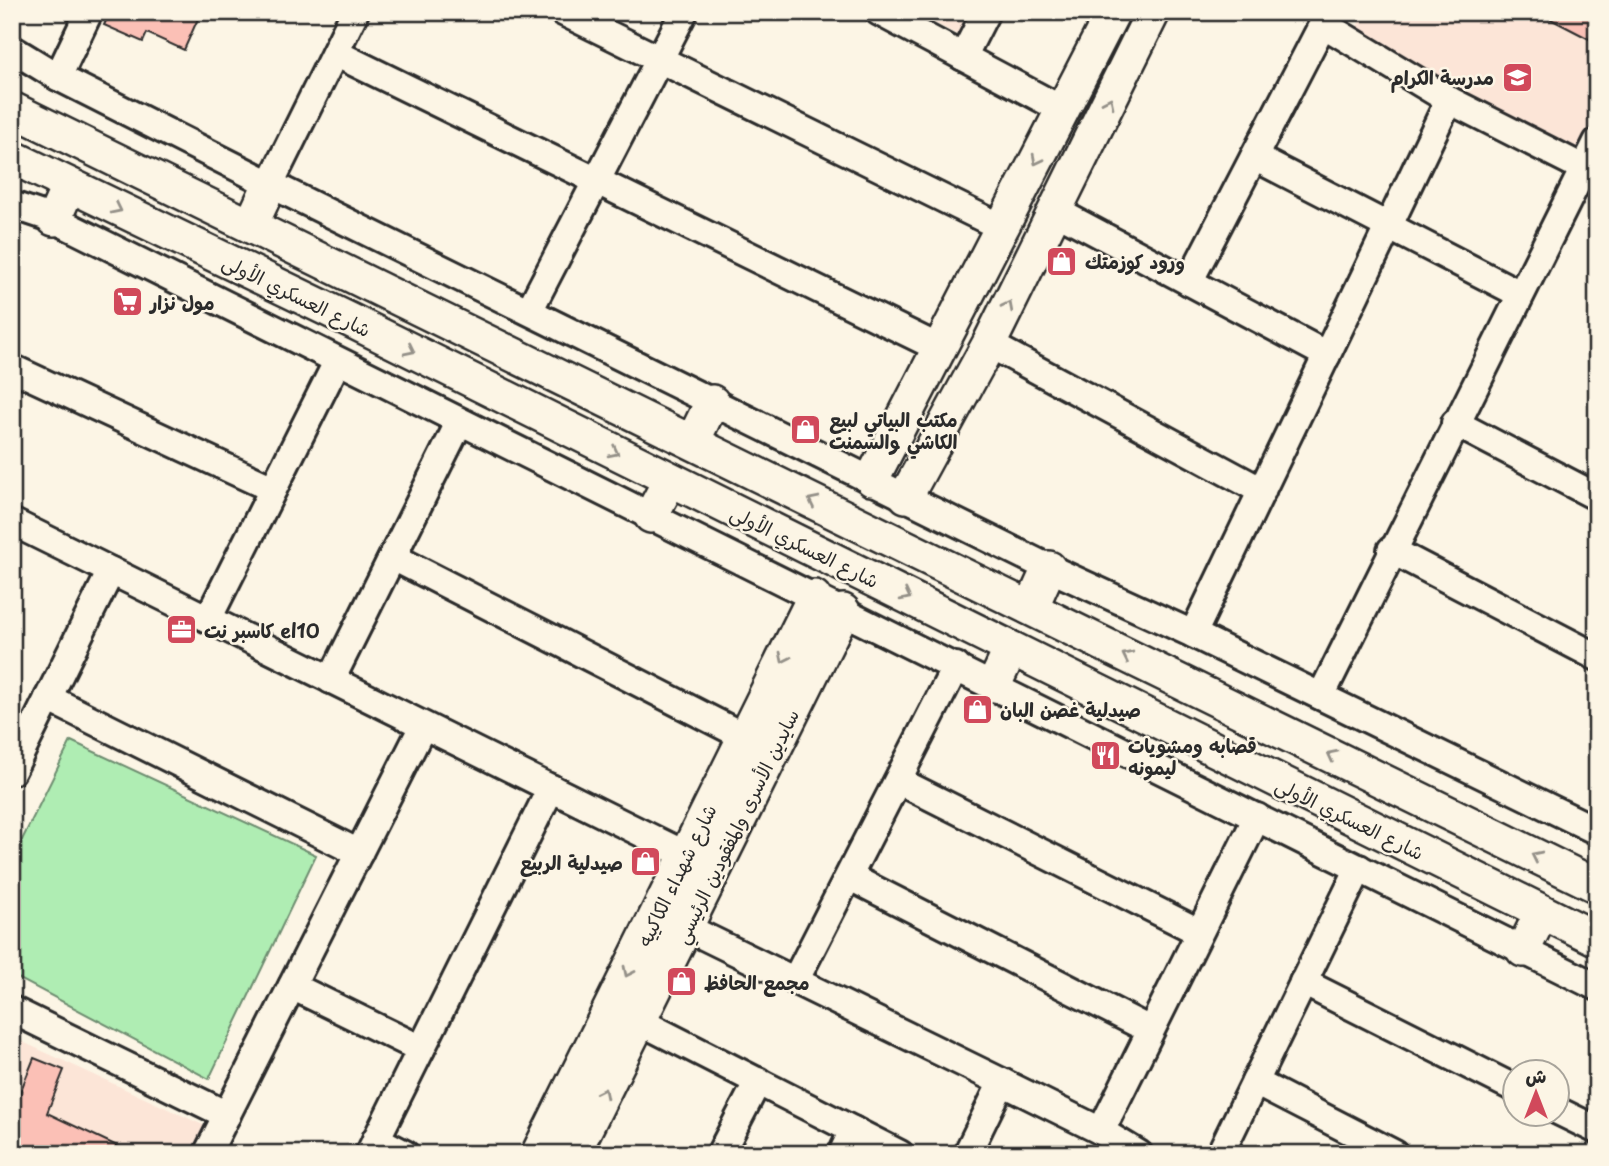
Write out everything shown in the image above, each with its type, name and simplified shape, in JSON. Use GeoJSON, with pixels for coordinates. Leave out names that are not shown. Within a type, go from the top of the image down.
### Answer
{"type":"FeatureCollection","features":[{"type":"Feature","properties":{"kind":"main road"},"geometry":{"type":"LineString","coordinates":[[872,479],[942,349],[1113,12]]}},
{"type":"Feature","properties":{"kind":"main road"},"geometry":{"type":"LineString","coordinates":[[906,496],[989,344],[1153,12]]}},
{"type":"Feature","properties":{"kind":"main road"},"geometry":{"type":"LineString","coordinates":[[12,109],[1597,886]]}},
{"type":"Feature","properties":{"kind":"main road","name":"شارع العسكري الأولى"},"geometry":{"type":"LineString","coordinates":[[12,157],[827,556],[1597,939]]}},
{"type":"Feature","properties":{"kind":"main road"},"geometry":{"type":"LineString","coordinates":[[251,225],[270,184]]}},
{"type":"Feature","properties":{"kind":"main road"},"geometry":{"type":"LineString","coordinates":[[54,219],[69,185]]}},
{"type":"Feature","properties":{"kind":"main road"},"geometry":{"type":"LineString","coordinates":[[925,379],[959,399]]}},
{"type":"Feature","properties":{"kind":"main road"},"geometry":{"type":"LineString","coordinates":[[693,441],[712,402]]}},
{"type":"Feature","properties":{"kind":"main road"},"geometry":{"type":"LineString","coordinates":[[651,516],[670,480]]}},
{"type":"Feature","properties":{"kind":"main road"},"geometry":{"type":"LineString","coordinates":[[827,556],[848,518]]}},
{"type":"Feature","properties":{"kind":"main road"},"geometry":{"type":"LineString","coordinates":[[865,575],[885,537]]}},
{"type":"Feature","properties":{"kind":"main road"},"geometry":{"type":"LineString","coordinates":[[1031,608],[1049,568]]}},
{"type":"Feature","properties":{"kind":"main road","name":"شارع شهداء الكاكييه"},"geometry":{"type":"LineString","coordinates":[[538,1154],[745,737],[829,604]]}},
{"type":"Feature","properties":{"kind":"main road","name":"سايدين الأسرى والمفقودين الرئيسي"},"geometry":{"type":"LineString","coordinates":[[573,1154],[685,928],[829,604]]}},
{"type":"Feature","properties":{"kind":"main road"},"geometry":{"type":"LineString","coordinates":[[994,685],[1011,649]]}},
{"type":"Feature","properties":{"kind":"main road"},"geometry":{"type":"LineString","coordinates":[[1523,950],[1542,912]]}},
{"type":"Feature","properties":{"kind":"street"},"geometry":{"type":"LineString","coordinates":[[58,77],[89,12]]}},
{"type":"Feature","properties":{"kind":"street"},"geometry":{"type":"LineString","coordinates":[[270,184],[355,12]]}},
{"type":"Feature","properties":{"kind":"street"},"geometry":{"type":"LineString","coordinates":[[563,12],[1003,228]]}},
{"type":"Feature","properties":{"kind":"street"},"geometry":{"type":"LineString","coordinates":[[529,311],[684,12]]}},
{"type":"Feature","properties":{"kind":"street"},"geometry":{"type":"LineString","coordinates":[[878,12],[1063,110]]}},
{"type":"Feature","properties":{"kind":"street"},"geometry":{"type":"LineString","coordinates":[[963,57],[986,12]]}},
{"type":"Feature","properties":{"kind":"street"},"geometry":{"type":"LineString","coordinates":[[1189,282],[1326,18],[1449,100],[1590,172]]}},
{"type":"Feature","properties":{"kind":"street"},"geometry":{"type":"LineString","coordinates":[[12,49],[58,77],[270,184],[1049,568],[1594,824]]}},
{"type":"Feature","properties":{"kind":"street"},"geometry":{"type":"LineString","coordinates":[[335,53],[942,349]]}},
{"type":"Feature","properties":{"kind":"street"},"geometry":{"type":"LineString","coordinates":[[1193,634],[1449,100]]}},
{"type":"Feature","properties":{"kind":"street"},"geometry":{"type":"LineString","coordinates":[[1321,696],[1520,294],[1590,172],[1597,142]]}},
{"type":"Feature","properties":{"kind":"street"},"geometry":{"type":"LineString","coordinates":[[1254,158],[1520,294]]}},
{"type":"Feature","properties":{"kind":"street"},"geometry":{"type":"LineString","coordinates":[[12,205],[54,219],[460,424],[956,666],[1597,987]]}},
{"type":"Feature","properties":{"kind":"street"},"geometry":{"type":"LineString","coordinates":[[1056,211],[1326,355]]}},
{"type":"Feature","properties":{"kind":"street"},"geometry":{"type":"LineString","coordinates":[[989,344],[1262,491]]}},
{"type":"Feature","properties":{"kind":"street"},"geometry":{"type":"LineString","coordinates":[[208,619],[337,362]]}},
{"type":"Feature","properties":{"kind":"street"},"geometry":{"type":"LineString","coordinates":[[12,368],[273,489]]}},
{"type":"Feature","properties":{"kind":"street"},"geometry":{"type":"LineString","coordinates":[[1455,423],[1594,488]]}},
{"type":"Feature","properties":{"kind":"street"},"geometry":{"type":"LineString","coordinates":[[331,680],[460,424]]}},
{"type":"Feature","properties":{"kind":"street"},"geometry":{"type":"LineString","coordinates":[[12,522],[686,855]]}},
{"type":"Feature","properties":{"kind":"street"},"geometry":{"type":"LineString","coordinates":[[1391,550],[1597,657]]}},
{"type":"Feature","properties":{"kind":"street"},"geometry":{"type":"LineString","coordinates":[[393,557],[745,737]]}},
{"type":"Feature","properties":{"kind":"street"},"geometry":{"type":"LineString","coordinates":[[12,771],[111,571]]}},
{"type":"Feature","properties":{"kind":"street"},"geometry":{"type":"LineString","coordinates":[[796,979],[956,666]]}},
{"type":"Feature","properties":{"kind":"street"},"geometry":{"type":"LineString","coordinates":[[48,698],[359,853]]}},
{"type":"Feature","properties":{"kind":"street"},"geometry":{"type":"LineString","coordinates":[[207,1154],[423,726]]}},
{"type":"Feature","properties":{"kind":"street"},"geometry":{"type":"LineString","coordinates":[[899,781],[1197,931]]}},
{"type":"Feature","properties":{"kind":"street"},"geometry":{"type":"LineString","coordinates":[[405,1154],[372,1147],[551,788]]}},
{"type":"Feature","properties":{"kind":"street"},"geometry":{"type":"LineString","coordinates":[[1101,1131],[1197,931],[1257,817]]}},
{"type":"Feature","properties":{"kind":"street"},"geometry":{"type":"LineString","coordinates":[[1220,1154],[1359,868]]}},
{"type":"Feature","properties":{"kind":"street"},"geometry":{"type":"LineString","coordinates":[[850,877],[1150,1030]]}},
{"type":"Feature","properties":{"kind":"street"},"geometry":{"type":"LineString","coordinates":[[685,928],[796,979],[1101,1131],[1139,1154]]}},
{"type":"Feature","properties":{"kind":"street"},"geometry":{"type":"LineString","coordinates":[[1303,982],[1500,1081]]}},
{"type":"Feature","properties":{"kind":"street"},"geometry":{"type":"LineString","coordinates":[[292,986],[421,1049]]}},
{"type":"Feature","properties":{"kind":"street"},"geometry":{"type":"LineString","coordinates":[[12,1010],[227,1115]]}},
{"type":"Feature","properties":{"kind":"street"},"geometry":{"type":"LineString","coordinates":[[639,1021],[758,1081],[848,1142],[900,1154]]}},
{"type":"Feature","properties":{"kind":"street"},"geometry":{"type":"LineString","coordinates":[[720,1154],[758,1081]]}},
{"type":"Feature","properties":{"kind":"street"},"geometry":{"type":"LineString","coordinates":[[967,1154],[1002,1082]]}},
{"type":"Feature","properties":{"kind":"street"},"geometry":{"type":"LineString","coordinates":[[1255,1082],[1395,1154]]}},
{"type":"Feature","properties":{"kind":"street"},"geometry":{"type":"LineString","coordinates":[[1570,1117],[1597,1130]]}},
{"type":"Feature","properties":{"kind":"shaded area"},"geometry":{"type":"Polygon","coordinates":[[[913,12],[970,12],[958,35],[913,12]]]}},
{"type":"Feature","properties":{"kind":"shaded area","name":"مدرسة الكرام"},"geometry":{"type":"Polygon","coordinates":[[[1365,12],[1597,12],[1597,122],[1580,155],[1354,32],[1365,12]]]}},
{"type":"Feature","properties":{"kind":"shaded area"},"geometry":{"type":"Polygon","coordinates":[[[12,1037],[205,1126],[191,1154],[12,1154],[12,1037]]]}},
{"type":"Feature","properties":{"kind":"green space"},"geometry":{"type":"Polygon","coordinates":[[[71,741],[316,855],[209,1079],[12,975],[12,860],[71,741]]]}},
{"type":"Feature","properties":{"kind":"building"},"geometry":{"type":"Polygon","coordinates":[[[110,12],[201,12],[184,50],[147,33],[143,42],[104,25],[110,12]]]}},
{"type":"Feature","properties":{"kind":"building"},"geometry":{"type":"Polygon","coordinates":[[[1537,12],[1597,12],[1597,43],[1537,12]]]}},
{"type":"Feature","properties":{"kind":"building"},"geometry":{"type":"Polygon","coordinates":[[[34,1058],[64,1070],[47,1113],[134,1154],[12,1154],[12,1112],[34,1058]]]}},
{"type":"Feature","properties":{"kind":"place","name":"مدرسة الكرام"},"geometry":{"type":"Point","coordinates":[1517,77]}},
{"type":"Feature","properties":{"kind":"place","name":"ورود كوزمتك"},"geometry":{"type":"Point","coordinates":[1062,261]}},
{"type":"Feature","properties":{"kind":"place","name":"مول نزار"},"geometry":{"type":"Point","coordinates":[127,302]}},
{"type":"Feature","properties":{"kind":"place","name":"مكتب البياتي لبيع الكاشي والسمنت"},"geometry":{"type":"Point","coordinates":[806,430]}},
{"type":"Feature","properties":{"kind":"place","name":"كاسبر نت el10"},"geometry":{"type":"Point","coordinates":[181,630]}},
{"type":"Feature","properties":{"kind":"place","name":"صيدلية غصن البان"},"geometry":{"type":"Point","coordinates":[977,709]}},
{"type":"Feature","properties":{"kind":"place","name":"قصابه ومشويات ليمونه"},"geometry":{"type":"Point","coordinates":[1105,756]}},
{"type":"Feature","properties":{"kind":"place","name":"صيدلية الربيع"},"geometry":{"type":"Point","coordinates":[646,862]}},
{"type":"Feature","properties":{"kind":"place","name":"مجمع الحافظ"},"geometry":{"type":"Point","coordinates":[681,982]}}]}
